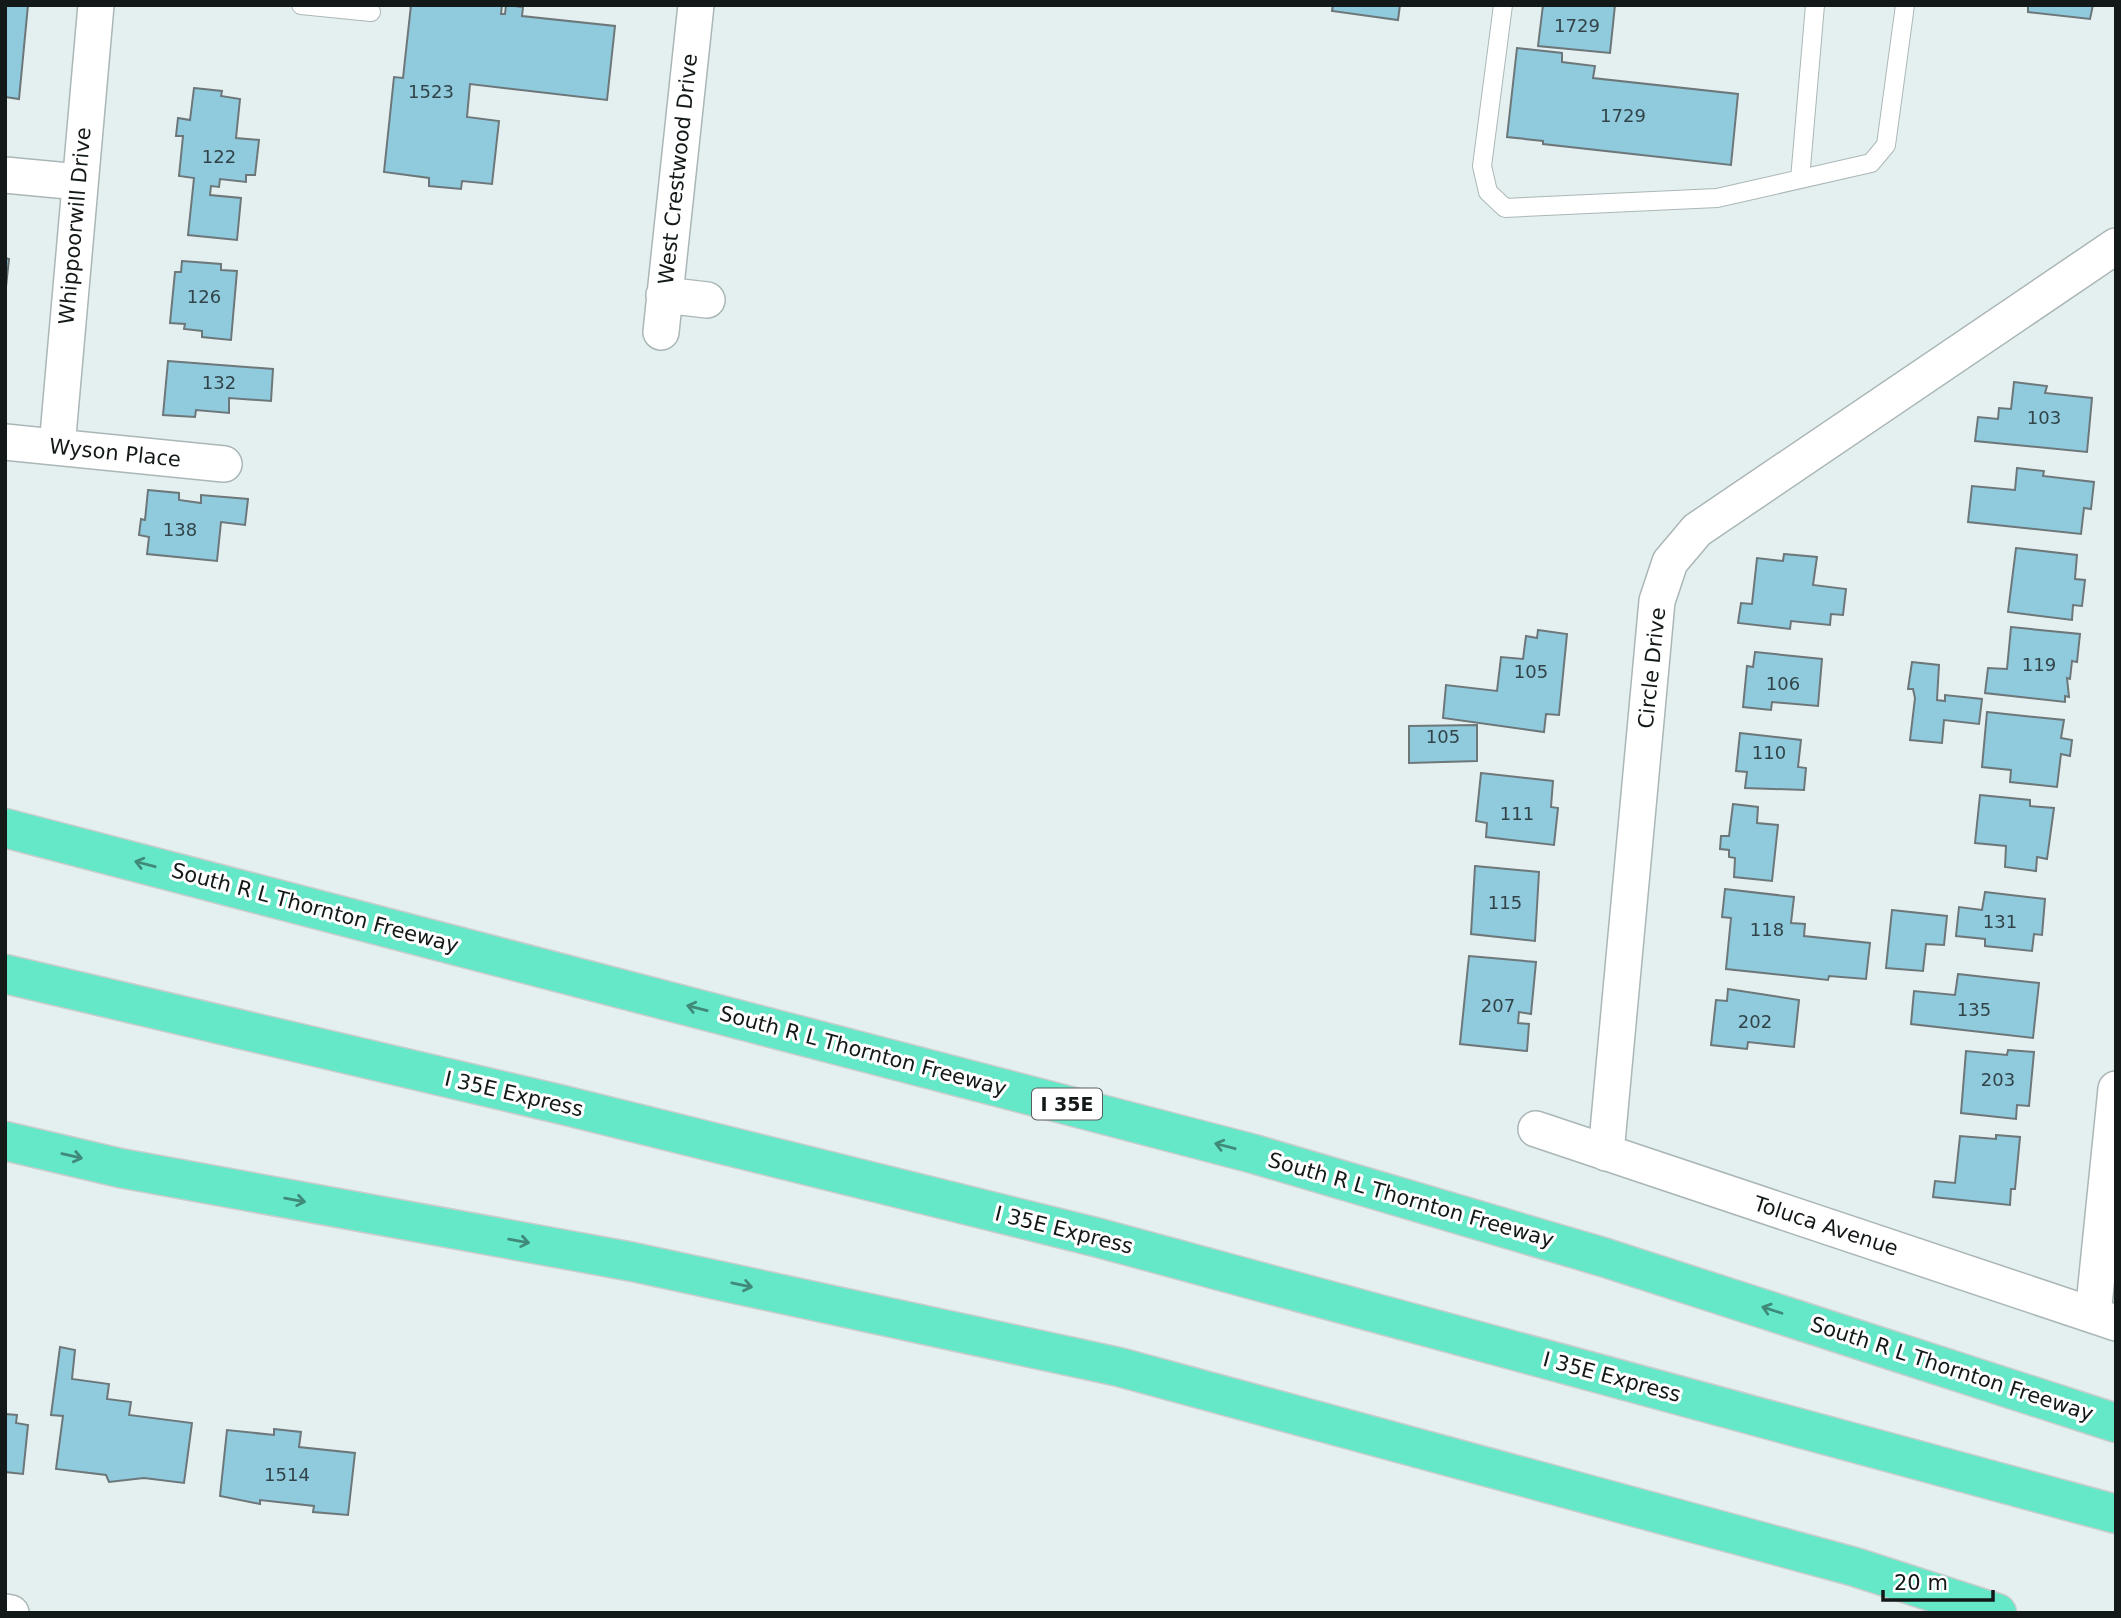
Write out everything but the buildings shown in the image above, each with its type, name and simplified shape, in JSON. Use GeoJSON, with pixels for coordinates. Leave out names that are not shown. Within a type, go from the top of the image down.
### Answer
{"type":"FeatureCollection","features":[{"type":"Feature","properties":{"kind":"highway","name":"South R L Thornton Freeway"},"geometry":{"type":"LineString","coordinates":[[5,828],[1254,1154],[1606,1258],[2116,1423]]}},
{"type":"Feature","properties":{"kind":"highway","name":"I 35E Express"},"geometry":{"type":"LineString","coordinates":[[5,974],[563,1105],[1099,1238],[2116,1514]]}},
{"type":"Feature","properties":{"kind":"highway"},"geometry":{"type":"LineString","coordinates":[[5,1141],[120,1168],[633,1262],[1119,1367],[1855,1567],[1997,1613]]}},
{"type":"Feature","properties":{"kind":"street","name":"Whippoorwill Drive"},"geometry":{"type":"LineString","coordinates":[[57,447],[96,5]]}},
{"type":"Feature","properties":{"kind":"street","name":"West Crestwood Drive"},"geometry":{"type":"LineString","coordinates":[[661,332],[696,5]]}},
{"type":"Feature","properties":{"kind":"street"},"geometry":{"type":"LineString","coordinates":[[5,175],[79,182]]}},
{"type":"Feature","properties":{"kind":"street","name":"Circle Drive"},"geometry":{"type":"LineString","coordinates":[[1606,1153],[1657,601],[1670,562],[1697,530],[2116,246]]}},
{"type":"Feature","properties":{"kind":"street"},"geometry":{"type":"LineString","coordinates":[[664,295],[707,300]]}},
{"type":"Feature","properties":{"kind":"street","name":"Wyson Place"},"geometry":{"type":"LineString","coordinates":[[5,442],[224,464]]}},
{"type":"Feature","properties":{"kind":"street"},"geometry":{"type":"LineString","coordinates":[[2105,1319],[2116,1090]]}},
{"type":"Feature","properties":{"kind":"street","name":"Toluca Avenue"},"geometry":{"type":"LineString","coordinates":[[1536,1129],[2105,1319]]}},
{"type":"Feature","properties":{"kind":"street"},"geometry":{"type":"LineString","coordinates":[[5,1612],[11,1613]]}},
{"type":"Feature","properties":{"kind":"lane"},"geometry":{"type":"LineString","coordinates":[[301,5],[371,12]]}},
{"type":"Feature","properties":{"kind":"lane"},"geometry":{"type":"LineString","coordinates":[[1503,5],[1482,166],[1488,192],[1505,208],[1717,198],[1871,163],[1886,145],[1905,5]]}},
{"type":"Feature","properties":{"kind":"lane"},"geometry":{"type":"LineString","coordinates":[[1800,179],[1815,5]]}}]}
